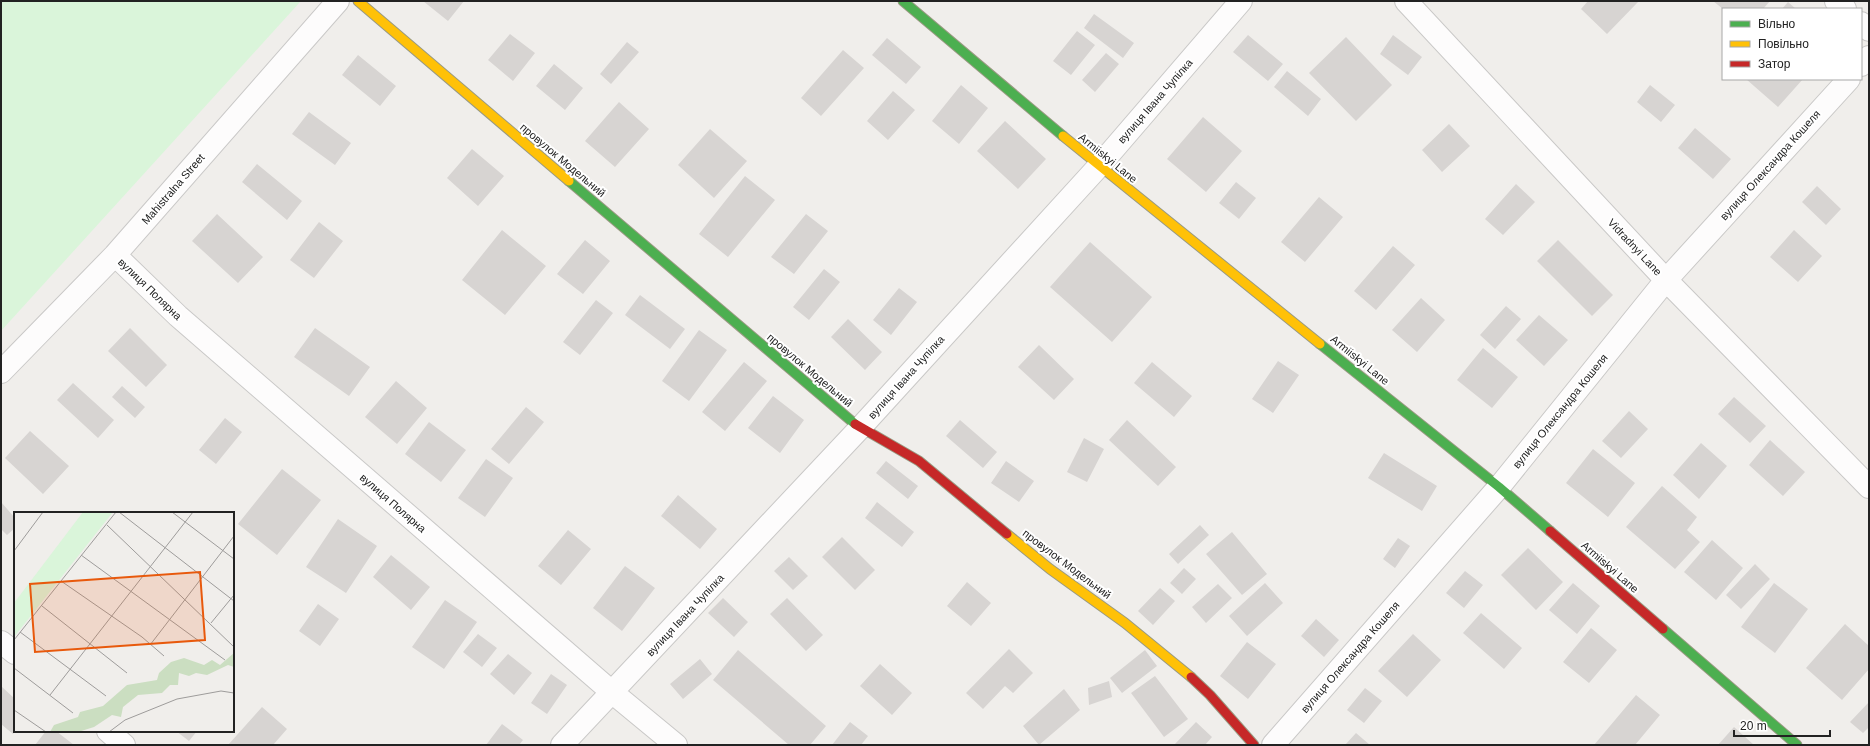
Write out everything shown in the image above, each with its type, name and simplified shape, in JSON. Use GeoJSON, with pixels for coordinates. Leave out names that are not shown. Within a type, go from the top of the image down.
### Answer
{"type":"FeatureCollection","features":[{"type":"Feature","properties":{"kind":"street","name":"Mahistralna Street"},"geometry":{"type":"LineString","coordinates":[[1,372],[115,255],[338,1]]}},
{"type":"Feature","properties":{"kind":"street","name":"провулок Модельний"},"geometry":{"type":"LineString","coordinates":[[358,1],[860,428],[890,442],[919,461],[1050,569],[1125,623],[1184,670],[1210,695],[1254,745]]}},
{"type":"Feature","properties":{"kind":"street","name":"Armiiskyi Lane"},"geometry":{"type":"LineString","coordinates":[[903,1],[1099,166],[1499,487],[1797,745]]}},
{"type":"Feature","properties":{"kind":"street","name":"вулиця Івана Чупілка"},"geometry":{"type":"LineString","coordinates":[[562,745],[860,428],[1099,166],[1241,1]]}},
{"type":"Feature","properties":{"kind":"street","name":"Vidradnyi Lane"},"geometry":{"type":"LineString","coordinates":[[1406,1],[1666,280],[1869,487]]}},
{"type":"Feature","properties":{"kind":"street"},"geometry":{"type":"LineString","coordinates":[[1836,1],[1844,8]]}},
{"type":"Feature","properties":{"kind":"street"},"geometry":{"type":"LineString","coordinates":[[1862,65],[1869,57]]}},
{"type":"Feature","properties":{"kind":"street","name":"вулиця Олександра Кошеля"},"geometry":{"type":"LineString","coordinates":[[1273,745],[1499,487],[1666,280],[1848,80]]}},
{"type":"Feature","properties":{"kind":"street","name":"вулиця Полярна"},"geometry":{"type":"LineString","coordinates":[[115,255],[178,316],[676,745]]}},
{"type":"Feature","properties":{"kind":"street"},"geometry":{"type":"LineString","coordinates":[[1,642],[14,653]]}},
{"type":"Feature","properties":{"kind":"street"},"geometry":{"type":"LineString","coordinates":[[109,732],[124,745]]}},
{"type":"Feature","properties":{"kind":"green space"},"geometry":{"type":"Polygon","coordinates":[[[1,1],[301,1],[1,331],[1,1]]]}},
{"type":"Feature","properties":{"kind":"building"},"geometry":{"type":"Polygon","coordinates":[[[423,1],[464,1],[448,21],[423,1]]]}},
{"type":"Feature","properties":{"kind":"building"},"geometry":{"type":"Polygon","coordinates":[[[1588,1],[1639,1],[1607,34],[1581,9],[1588,1]]]}},
{"type":"Feature","properties":{"kind":"building"},"geometry":{"type":"Polygon","coordinates":[[[1713,1],[1770,1],[1764,8],[1722,8],[1713,1]]]}},
{"type":"Feature","properties":{"kind":"building"},"geometry":{"type":"Polygon","coordinates":[[[1788,2],[1795,8],[1783,8],[1788,2]]]}},
{"type":"Feature","properties":{"kind":"building"},"geometry":{"type":"Polygon","coordinates":[[[1094,14],[1134,43],[1123,58],[1084,28],[1094,14]]]}},
{"type":"Feature","properties":{"kind":"building"},"geometry":{"type":"Polygon","coordinates":[[[1077,31],[1095,45],[1071,75],[1053,61],[1077,31]]]}},
{"type":"Feature","properties":{"kind":"building"},"geometry":{"type":"Polygon","coordinates":[[[510,34],[535,53],[513,81],[488,60],[510,34]]]}},
{"type":"Feature","properties":{"kind":"building"},"geometry":{"type":"Polygon","coordinates":[[[1248,35],[1283,64],[1268,81],[1233,52],[1248,35]]]}},
{"type":"Feature","properties":{"kind":"building"},"geometry":{"type":"Polygon","coordinates":[[[1393,35],[1422,57],[1408,75],[1380,54],[1393,35]]]}},
{"type":"Feature","properties":{"kind":"building"},"geometry":{"type":"Polygon","coordinates":[[[1346,37],[1392,85],[1356,121],[1309,73],[1346,37]]]}},
{"type":"Feature","properties":{"kind":"building"},"geometry":{"type":"Polygon","coordinates":[[[887,38],[921,67],[906,84],[872,55],[887,38]]]}},
{"type":"Feature","properties":{"kind":"building"},"geometry":{"type":"Polygon","coordinates":[[[627,42],[639,52],[611,84],[600,74],[627,42]]]}},
{"type":"Feature","properties":{"kind":"building"},"geometry":{"type":"Polygon","coordinates":[[[843,50],[864,68],[821,116],[801,98],[843,50]]]}},
{"type":"Feature","properties":{"kind":"building"},"geometry":{"type":"Polygon","coordinates":[[[1106,53],[1119,64],[1095,92],[1082,80],[1106,53]]]}},
{"type":"Feature","properties":{"kind":"building"},"geometry":{"type":"Polygon","coordinates":[[[358,55],[396,86],[380,106],[342,75],[358,55]]]}},
{"type":"Feature","properties":{"kind":"building"},"geometry":{"type":"Polygon","coordinates":[[[554,64],[583,88],[565,110],[536,86],[554,64]]]}},
{"type":"Feature","properties":{"kind":"building"},"geometry":{"type":"Polygon","coordinates":[[[1287,71],[1321,99],[1308,116],[1274,87],[1287,71]]]}},
{"type":"Feature","properties":{"kind":"building"},"geometry":{"type":"Polygon","coordinates":[[[1747,80],[1802,80],[1778,107],[1747,80]]]}},
{"type":"Feature","properties":{"kind":"building"},"geometry":{"type":"Polygon","coordinates":[[[961,85],[988,108],[959,144],[932,121],[961,85]]]}},
{"type":"Feature","properties":{"kind":"building"},"geometry":{"type":"Polygon","coordinates":[[[1650,85],[1675,105],[1661,122],[1637,102],[1650,85]]]}},
{"type":"Feature","properties":{"kind":"building"},"geometry":{"type":"Polygon","coordinates":[[[893,91],[915,110],[888,140],[867,121],[893,91]]]}},
{"type":"Feature","properties":{"kind":"building"},"geometry":{"type":"Polygon","coordinates":[[[619,102],[649,129],[615,167],[585,141],[619,102]]]}},
{"type":"Feature","properties":{"kind":"building"},"geometry":{"type":"Polygon","coordinates":[[[309,112],[351,143],[335,165],[292,134],[309,112]]]}},
{"type":"Feature","properties":{"kind":"building"},"geometry":{"type":"Polygon","coordinates":[[[1203,117],[1242,151],[1206,192],[1167,159],[1203,117]]]}},
{"type":"Feature","properties":{"kind":"building"},"geometry":{"type":"Polygon","coordinates":[[[1005,121],[1046,159],[1018,189],[977,151],[1005,121]]]}},
{"type":"Feature","properties":{"kind":"building"},"geometry":{"type":"Polygon","coordinates":[[[1449,124],[1470,146],[1442,172],[1422,150],[1449,124]]]}},
{"type":"Feature","properties":{"kind":"building"},"geometry":{"type":"Polygon","coordinates":[[[1695,128],[1731,159],[1713,179],[1678,148],[1695,128]]]}},
{"type":"Feature","properties":{"kind":"building"},"geometry":{"type":"Polygon","coordinates":[[[710,129],[747,161],[714,198],[678,165],[710,129]]]}},
{"type":"Feature","properties":{"kind":"building"},"geometry":{"type":"Polygon","coordinates":[[[472,149],[504,176],[478,206],[447,178],[472,149]]]}},
{"type":"Feature","properties":{"kind":"building"},"geometry":{"type":"Polygon","coordinates":[[[257,164],[302,201],[287,220],[242,182],[257,164]]]}},
{"type":"Feature","properties":{"kind":"building"},"geometry":{"type":"Polygon","coordinates":[[[745,176],[775,200],[728,257],[699,234],[745,176]]]}},
{"type":"Feature","properties":{"kind":"building"},"geometry":{"type":"Polygon","coordinates":[[[1236,182],[1256,198],[1239,219],[1219,203],[1236,182]]]}},
{"type":"Feature","properties":{"kind":"building"},"geometry":{"type":"Polygon","coordinates":[[[1516,184],[1535,202],[1503,235],[1485,219],[1516,184]]]}},
{"type":"Feature","properties":{"kind":"building"},"geometry":{"type":"Polygon","coordinates":[[[1817,186],[1841,209],[1826,225],[1802,202],[1817,186]]]}},
{"type":"Feature","properties":{"kind":"building"},"geometry":{"type":"Polygon","coordinates":[[[1319,197],[1343,217],[1305,262],[1281,242],[1319,197]]]}},
{"type":"Feature","properties":{"kind":"building"},"geometry":{"type":"Polygon","coordinates":[[[217,214],[263,257],[238,283],[192,241],[217,214]]]}},
{"type":"Feature","properties":{"kind":"building"},"geometry":{"type":"Polygon","coordinates":[[[806,214],[828,231],[794,274],[771,257],[806,214]]]}},
{"type":"Feature","properties":{"kind":"building"},"geometry":{"type":"Polygon","coordinates":[[[319,222],[343,241],[314,278],[290,260],[319,222]]]}},
{"type":"Feature","properties":{"kind":"building"},"geometry":{"type":"Polygon","coordinates":[[[502,230],[546,266],[505,315],[462,280],[502,230]]]}},
{"type":"Feature","properties":{"kind":"building"},"geometry":{"type":"Polygon","coordinates":[[[1794,230],[1822,256],[1798,282],[1770,257],[1794,230]]]}},
{"type":"Feature","properties":{"kind":"building"},"geometry":{"type":"Polygon","coordinates":[[[585,240],[610,261],[583,294],[557,274],[585,240]]]}},
{"type":"Feature","properties":{"kind":"building"},"geometry":{"type":"Polygon","coordinates":[[[1558,240],[1613,295],[1592,316],[1537,261],[1558,240]]]}},
{"type":"Feature","properties":{"kind":"building"},"geometry":{"type":"Polygon","coordinates":[[[1090,242],[1152,297],[1112,342],[1050,287],[1090,242]]]}},
{"type":"Feature","properties":{"kind":"building"},"geometry":{"type":"Polygon","coordinates":[[[1393,246],[1415,265],[1376,310],[1354,291],[1393,246]]]}},
{"type":"Feature","properties":{"kind":"building"},"geometry":{"type":"Polygon","coordinates":[[[824,269],[840,282],[809,320],[793,307],[824,269]]]}},
{"type":"Feature","properties":{"kind":"building"},"geometry":{"type":"Polygon","coordinates":[[[899,288],[917,302],[891,335],[873,320],[899,288]]]}},
{"type":"Feature","properties":{"kind":"building"},"geometry":{"type":"Polygon","coordinates":[[[640,295],[685,329],[670,349],[625,315],[640,295]]]}},
{"type":"Feature","properties":{"kind":"building"},"geometry":{"type":"Polygon","coordinates":[[[1421,298],[1445,320],[1417,352],[1392,330],[1421,298]]]}},
{"type":"Feature","properties":{"kind":"building"},"geometry":{"type":"Polygon","coordinates":[[[596,300],[613,313],[580,355],[563,342],[596,300]]]}},
{"type":"Feature","properties":{"kind":"building"},"geometry":{"type":"Polygon","coordinates":[[[1506,306],[1521,319],[1495,349],[1480,335],[1506,306]]]}},
{"type":"Feature","properties":{"kind":"building"},"geometry":{"type":"Polygon","coordinates":[[[1539,315],[1568,340],[1544,366],[1516,340],[1539,315]]]}},
{"type":"Feature","properties":{"kind":"building"},"geometry":{"type":"Polygon","coordinates":[[[848,319],[882,352],[865,370],[831,337],[848,319]]]}},
{"type":"Feature","properties":{"kind":"building"},"geometry":{"type":"Polygon","coordinates":[[[130,328],[167,365],[146,387],[108,351],[130,328]]]}},
{"type":"Feature","properties":{"kind":"building"},"geometry":{"type":"Polygon","coordinates":[[[315,328],[370,367],[349,396],[294,357],[315,328]]]}},
{"type":"Feature","properties":{"kind":"building"},"geometry":{"type":"Polygon","coordinates":[[[699,330],[727,350],[689,401],[662,381],[699,330]]]}},
{"type":"Feature","properties":{"kind":"building"},"geometry":{"type":"Polygon","coordinates":[[[1039,345],[1074,379],[1054,400],[1018,367],[1039,345]]]}},
{"type":"Feature","properties":{"kind":"building"},"geometry":{"type":"Polygon","coordinates":[[[1483,348],[1518,377],[1492,408],[1457,380],[1483,348]]]}},
{"type":"Feature","properties":{"kind":"building"},"geometry":{"type":"Polygon","coordinates":[[[1278,361],[1299,375],[1273,413],[1252,399],[1278,361]]]}},
{"type":"Feature","properties":{"kind":"building"},"geometry":{"type":"Polygon","coordinates":[[[744,362],[767,381],[725,431],[702,412],[744,362]]]}},
{"type":"Feature","properties":{"kind":"building"},"geometry":{"type":"Polygon","coordinates":[[[1152,362],[1192,396],[1174,417],[1134,383],[1152,362]]]}},
{"type":"Feature","properties":{"kind":"building"},"geometry":{"type":"Polygon","coordinates":[[[396,381],[427,408],[397,444],[365,417],[396,381]]]}},
{"type":"Feature","properties":{"kind":"building"},"geometry":{"type":"Polygon","coordinates":[[[73,383],[114,420],[98,438],[57,400],[73,383]]]}},
{"type":"Feature","properties":{"kind":"building"},"geometry":{"type":"Polygon","coordinates":[[[122,386],[145,407],[135,418],[112,397],[122,386]]]}},
{"type":"Feature","properties":{"kind":"building"},"geometry":{"type":"Polygon","coordinates":[[[773,396],[804,420],[780,453],[748,428],[773,396]]]}},
{"type":"Feature","properties":{"kind":"building"},"geometry":{"type":"Polygon","coordinates":[[[1734,397],[1766,426],[1750,443],[1718,414],[1734,397]]]}},
{"type":"Feature","properties":{"kind":"building"},"geometry":{"type":"Polygon","coordinates":[[[526,407],[544,422],[509,464],[491,449],[526,407]]]}},
{"type":"Feature","properties":{"kind":"building"},"geometry":{"type":"Polygon","coordinates":[[[1629,411],[1648,429],[1621,458],[1602,441],[1629,411]]]}},
{"type":"Feature","properties":{"kind":"building"},"geometry":{"type":"Polygon","coordinates":[[[225,418],[242,432],[216,464],[199,450],[225,418]]]}},
{"type":"Feature","properties":{"kind":"building"},"geometry":{"type":"Polygon","coordinates":[[[960,420],[997,452],[983,468],[946,436],[960,420]]]}},
{"type":"Feature","properties":{"kind":"building"},"geometry":{"type":"Polygon","coordinates":[[[1127,420],[1176,467],[1158,486],[1109,440],[1127,420]]]}},
{"type":"Feature","properties":{"kind":"building"},"geometry":{"type":"Polygon","coordinates":[[[429,422],[466,450],[441,482],[405,454],[429,422]]]}},
{"type":"Feature","properties":{"kind":"building"},"geometry":{"type":"Polygon","coordinates":[[[30,431],[69,466],[43,494],[5,458],[30,431]]]}},
{"type":"Feature","properties":{"kind":"building"},"geometry":{"type":"Polygon","coordinates":[[[1084,438],[1104,449],[1087,482],[1067,472],[1084,438]]]}},
{"type":"Feature","properties":{"kind":"building"},"geometry":{"type":"Polygon","coordinates":[[[1770,440],[1805,472],[1783,496],[1749,465],[1770,440]]]}},
{"type":"Feature","properties":{"kind":"building"},"geometry":{"type":"Polygon","coordinates":[[[1701,443],[1727,466],[1699,499],[1673,475],[1701,443]]]}},
{"type":"Feature","properties":{"kind":"building"},"geometry":{"type":"Polygon","coordinates":[[[1593,449],[1635,483],[1608,517],[1566,483],[1593,449]]]}},
{"type":"Feature","properties":{"kind":"building"},"geometry":{"type":"Polygon","coordinates":[[[1384,453],[1437,486],[1422,511],[1368,478],[1384,453]]]}},
{"type":"Feature","properties":{"kind":"building"},"geometry":{"type":"Polygon","coordinates":[[[486,459],[513,478],[485,517],[458,498],[486,459]]]}},
{"type":"Feature","properties":{"kind":"building"},"geometry":{"type":"Polygon","coordinates":[[[886,461],[918,486],[908,499],[876,473],[886,461]]]}},
{"type":"Feature","properties":{"kind":"building"},"geometry":{"type":"Polygon","coordinates":[[[1006,461],[1034,481],[1019,502],[991,483],[1006,461]]]}},
{"type":"Feature","properties":{"kind":"building"},"geometry":{"type":"Polygon","coordinates":[[[282,469],[321,500],[277,555],[238,524],[282,469]]]}},
{"type":"Feature","properties":{"kind":"building"},"geometry":{"type":"Polygon","coordinates":[[[1662,486],[1697,517],[1687,530],[1700,542],[1675,569],[1626,527],[1662,486]]]}},
{"type":"Feature","properties":{"kind":"building"},"geometry":{"type":"Polygon","coordinates":[[[678,495],[717,529],[700,549],[661,516],[678,495]]]}},
{"type":"Feature","properties":{"kind":"building"},"geometry":{"type":"Polygon","coordinates":[[[1,502],[14,517],[14,529],[7,535],[1,529],[1,502]]]}},
{"type":"Feature","properties":{"kind":"building"},"geometry":{"type":"Polygon","coordinates":[[[877,502],[914,532],[902,547],[865,518],[877,502]]]}},
{"type":"Feature","properties":{"kind":"building"},"geometry":{"type":"Polygon","coordinates":[[[338,519],[377,546],[346,593],[306,567],[338,519]]]}},
{"type":"Feature","properties":{"kind":"building"},"geometry":{"type":"Polygon","coordinates":[[[1200,525],[1209,535],[1178,564],[1169,554],[1200,525]]]}},
{"type":"Feature","properties":{"kind":"building"},"geometry":{"type":"Polygon","coordinates":[[[568,530],[591,549],[561,585],[538,566],[568,530]]]}},
{"type":"Feature","properties":{"kind":"building"},"geometry":{"type":"Polygon","coordinates":[[[1232,532],[1267,574],[1242,595],[1206,554],[1232,532]]]}},
{"type":"Feature","properties":{"kind":"building"},"geometry":{"type":"Polygon","coordinates":[[[842,537],[875,570],[855,590],[822,557],[842,537]]]}},
{"type":"Feature","properties":{"kind":"building"},"geometry":{"type":"Polygon","coordinates":[[[1398,538],[1410,546],[1395,568],[1383,559],[1398,538]]]}},
{"type":"Feature","properties":{"kind":"building"},"geometry":{"type":"Polygon","coordinates":[[[1712,540],[1743,568],[1716,600],[1684,572],[1712,540]]]}},
{"type":"Feature","properties":{"kind":"building"},"geometry":{"type":"Polygon","coordinates":[[[1528,548],[1563,582],[1536,610],[1501,575],[1528,548]]]}},
{"type":"Feature","properties":{"kind":"building"},"geometry":{"type":"Polygon","coordinates":[[[391,555],[430,587],[411,610],[373,577],[391,555]]]}},
{"type":"Feature","properties":{"kind":"building"},"geometry":{"type":"Polygon","coordinates":[[[789,557],[808,576],[793,590],[774,571],[789,557]]]}},
{"type":"Feature","properties":{"kind":"building"},"geometry":{"type":"Polygon","coordinates":[[[1755,564],[1770,579],[1741,609],[1726,595],[1755,564]]]}},
{"type":"Feature","properties":{"kind":"building"},"geometry":{"type":"Polygon","coordinates":[[[625,566],[655,588],[622,631],[593,608],[625,566]]]}},
{"type":"Feature","properties":{"kind":"building"},"geometry":{"type":"Polygon","coordinates":[[[1184,568],[1196,579],[1182,594],[1170,583],[1184,568]]]}},
{"type":"Feature","properties":{"kind":"building"},"geometry":{"type":"Polygon","coordinates":[[[1465,571],[1483,585],[1464,608],[1446,593],[1465,571]]]}},
{"type":"Feature","properties":{"kind":"building"},"geometry":{"type":"Polygon","coordinates":[[[967,582],[991,603],[971,626],[947,606],[967,582]]]}},
{"type":"Feature","properties":{"kind":"building"},"geometry":{"type":"Polygon","coordinates":[[[1265,583],[1283,603],[1247,636],[1229,616],[1265,583]]]}},
{"type":"Feature","properties":{"kind":"building"},"geometry":{"type":"Polygon","coordinates":[[[1573,583],[1600,606],[1577,634],[1549,610],[1573,583]]]}},
{"type":"Feature","properties":{"kind":"building"},"geometry":{"type":"Polygon","coordinates":[[[1774,583],[1808,609],[1775,653],[1741,627],[1774,583]]]}},
{"type":"Feature","properties":{"kind":"building"},"geometry":{"type":"Polygon","coordinates":[[[1218,584],[1232,598],[1206,623],[1192,607],[1218,584]]]}},
{"type":"Feature","properties":{"kind":"building"},"geometry":{"type":"Polygon","coordinates":[[[1160,588],[1175,601],[1153,625],[1138,611],[1160,588]]]}},
{"type":"Feature","properties":{"kind":"building"},"geometry":{"type":"Polygon","coordinates":[[[723,598],[748,622],[734,637],[708,613],[723,598]]]}},
{"type":"Feature","properties":{"kind":"building"},"geometry":{"type":"Polygon","coordinates":[[[787,598],[823,635],[806,651],[770,614],[787,598]]]}},
{"type":"Feature","properties":{"kind":"building"},"geometry":{"type":"Polygon","coordinates":[[[445,600],[477,622],[444,669],[412,647],[445,600]]]}},
{"type":"Feature","properties":{"kind":"building"},"geometry":{"type":"Polygon","coordinates":[[[318,604],[339,619],[320,646],[299,631],[318,604]]]}},
{"type":"Feature","properties":{"kind":"building"},"geometry":{"type":"Polygon","coordinates":[[[1481,613],[1522,648],[1504,669],[1463,633],[1481,613]]]}},
{"type":"Feature","properties":{"kind":"building"},"geometry":{"type":"Polygon","coordinates":[[[1316,619],[1339,640],[1324,657],[1301,636],[1316,619]]]}},
{"type":"Feature","properties":{"kind":"building"},"geometry":{"type":"Polygon","coordinates":[[[1845,624],[1869,646],[1869,669],[1842,700],[1806,668],[1845,624]]]}},
{"type":"Feature","properties":{"kind":"building"},"geometry":{"type":"Polygon","coordinates":[[[1591,628],[1617,650],[1589,683],[1563,662],[1591,628]]]}},
{"type":"Feature","properties":{"kind":"building"},"geometry":{"type":"Polygon","coordinates":[[[478,634],[497,648],[482,667],[463,652],[478,634]]]}},
{"type":"Feature","properties":{"kind":"building"},"geometry":{"type":"Polygon","coordinates":[[[1413,634],[1441,660],[1407,697],[1378,671],[1413,634]]]}},
{"type":"Feature","properties":{"kind":"building"},"geometry":{"type":"Polygon","coordinates":[[[1247,642],[1276,664],[1248,699],[1220,676],[1247,642]]]}},
{"type":"Feature","properties":{"kind":"building"},"geometry":{"type":"Polygon","coordinates":[[[1009,649],[1033,673],[1013,693],[1005,686],[983,709],[966,693],[1009,649]]]}},
{"type":"Feature","properties":{"kind":"building"},"geometry":{"type":"Polygon","coordinates":[[[738,650],[826,726],[810,745],[789,745],[713,680],[738,650]]]}},
{"type":"Feature","properties":{"kind":"building"},"geometry":{"type":"Polygon","coordinates":[[[1145,650],[1157,666],[1122,693],[1110,678],[1145,650]]]}},
{"type":"Feature","properties":{"kind":"building"},"geometry":{"type":"Polygon","coordinates":[[[508,654],[532,673],[514,695],[490,674],[508,654]]]}},
{"type":"Feature","properties":{"kind":"building"},"geometry":{"type":"Polygon","coordinates":[[[700,659],[712,674],[683,699],[670,684],[700,659]]]}},
{"type":"Feature","properties":{"kind":"building"},"geometry":{"type":"Polygon","coordinates":[[[880,664],[912,693],[892,715],[860,686],[880,664]]]}},
{"type":"Feature","properties":{"kind":"building"},"geometry":{"type":"Polygon","coordinates":[[[551,674],[567,685],[547,714],[531,703],[551,674]]]}},
{"type":"Feature","properties":{"kind":"building"},"geometry":{"type":"Polygon","coordinates":[[[1155,676],[1188,719],[1164,737],[1131,693],[1155,676]]]}},
{"type":"Feature","properties":{"kind":"building"},"geometry":{"type":"Polygon","coordinates":[[[1109,681],[1112,697],[1089,705],[1088,688],[1109,681]]]}},
{"type":"Feature","properties":{"kind":"building"},"geometry":{"type":"Polygon","coordinates":[[[1,686],[14,698],[14,732],[13,734],[1,724],[1,686]]]}},
{"type":"Feature","properties":{"kind":"building"},"geometry":{"type":"Polygon","coordinates":[[[1365,688],[1382,701],[1364,723],[1347,710],[1365,688]]]}},
{"type":"Feature","properties":{"kind":"building"},"geometry":{"type":"Polygon","coordinates":[[[1064,689],[1080,710],[1039,745],[1023,726],[1064,689]]]}},
{"type":"Feature","properties":{"kind":"building"},"geometry":{"type":"Polygon","coordinates":[[[1636,695],[1660,715],[1635,745],[1594,745],[1636,695]]]}},
{"type":"Feature","properties":{"kind":"building"},"geometry":{"type":"Polygon","coordinates":[[[1869,702],[1869,727],[1863,733],[1850,722],[1869,702]]]}},
{"type":"Feature","properties":{"kind":"building"},"geometry":{"type":"Polygon","coordinates":[[[262,707],[287,729],[273,745],[228,745],[262,707]]]}},
{"type":"Feature","properties":{"kind":"building"},"geometry":{"type":"Polygon","coordinates":[[[850,722],[868,736],[861,745],[832,745],[850,722]]]}},
{"type":"Feature","properties":{"kind":"building"},"geometry":{"type":"Polygon","coordinates":[[[1196,722],[1212,737],[1205,745],[1174,745],[1196,722]]]}},
{"type":"Feature","properties":{"kind":"building"},"geometry":{"type":"Polygon","coordinates":[[[502,724],[523,740],[519,745],[486,745],[502,724]]]}},
{"type":"Feature","properties":{"kind":"building"},"geometry":{"type":"Polygon","coordinates":[[[1734,727],[1754,745],[1718,745],[1734,727]]]}},
{"type":"Feature","properties":{"kind":"building"},"geometry":{"type":"Polygon","coordinates":[[[45,732],[57,732],[74,745],[35,745],[45,732]]]}},
{"type":"Feature","properties":{"kind":"building"},"geometry":{"type":"Polygon","coordinates":[[[177,732],[196,732],[189,741],[177,732]]]}},
{"type":"Feature","properties":{"kind":"building"},"geometry":{"type":"Polygon","coordinates":[[[1356,733],[1370,745],[1345,745],[1356,733]]]}},
{"type":"Feature","properties":{"kind":"traffic: fast"},"geometry":{"type":"LineString","coordinates":[[903,1],[1063,136]]}},
{"type":"Feature","properties":{"kind":"traffic: fast"},"geometry":{"type":"LineString","coordinates":[[569,181],[855,424]]}},
{"type":"Feature","properties":{"kind":"traffic: fast"},"geometry":{"type":"LineString","coordinates":[[1320,344],[1499,487],[1550,531]]}},
{"type":"Feature","properties":{"kind":"traffic: fast"},"geometry":{"type":"LineString","coordinates":[[1663,629],[1797,745]]}},
{"type":"Feature","properties":{"kind":"traffic: slow"},"geometry":{"type":"LineString","coordinates":[[358,1],[569,181]]}},
{"type":"Feature","properties":{"kind":"traffic: slow"},"geometry":{"type":"LineString","coordinates":[[1063,136],[1320,344]]}},
{"type":"Feature","properties":{"kind":"traffic: slow"},"geometry":{"type":"LineString","coordinates":[[1007,534],[1050,569],[1125,623],[1191,677]]}},
{"type":"Feature","properties":{"kind":"traffic: jam"},"geometry":{"type":"LineString","coordinates":[[855,424],[919,461],[1007,534]]}},
{"type":"Feature","properties":{"kind":"traffic: jam"},"geometry":{"type":"LineString","coordinates":[[1550,531],[1663,629]]}},
{"type":"Feature","properties":{"kind":"traffic: jam"},"geometry":{"type":"LineString","coordinates":[[1191,677],[1210,695],[1254,745]]}}]}
